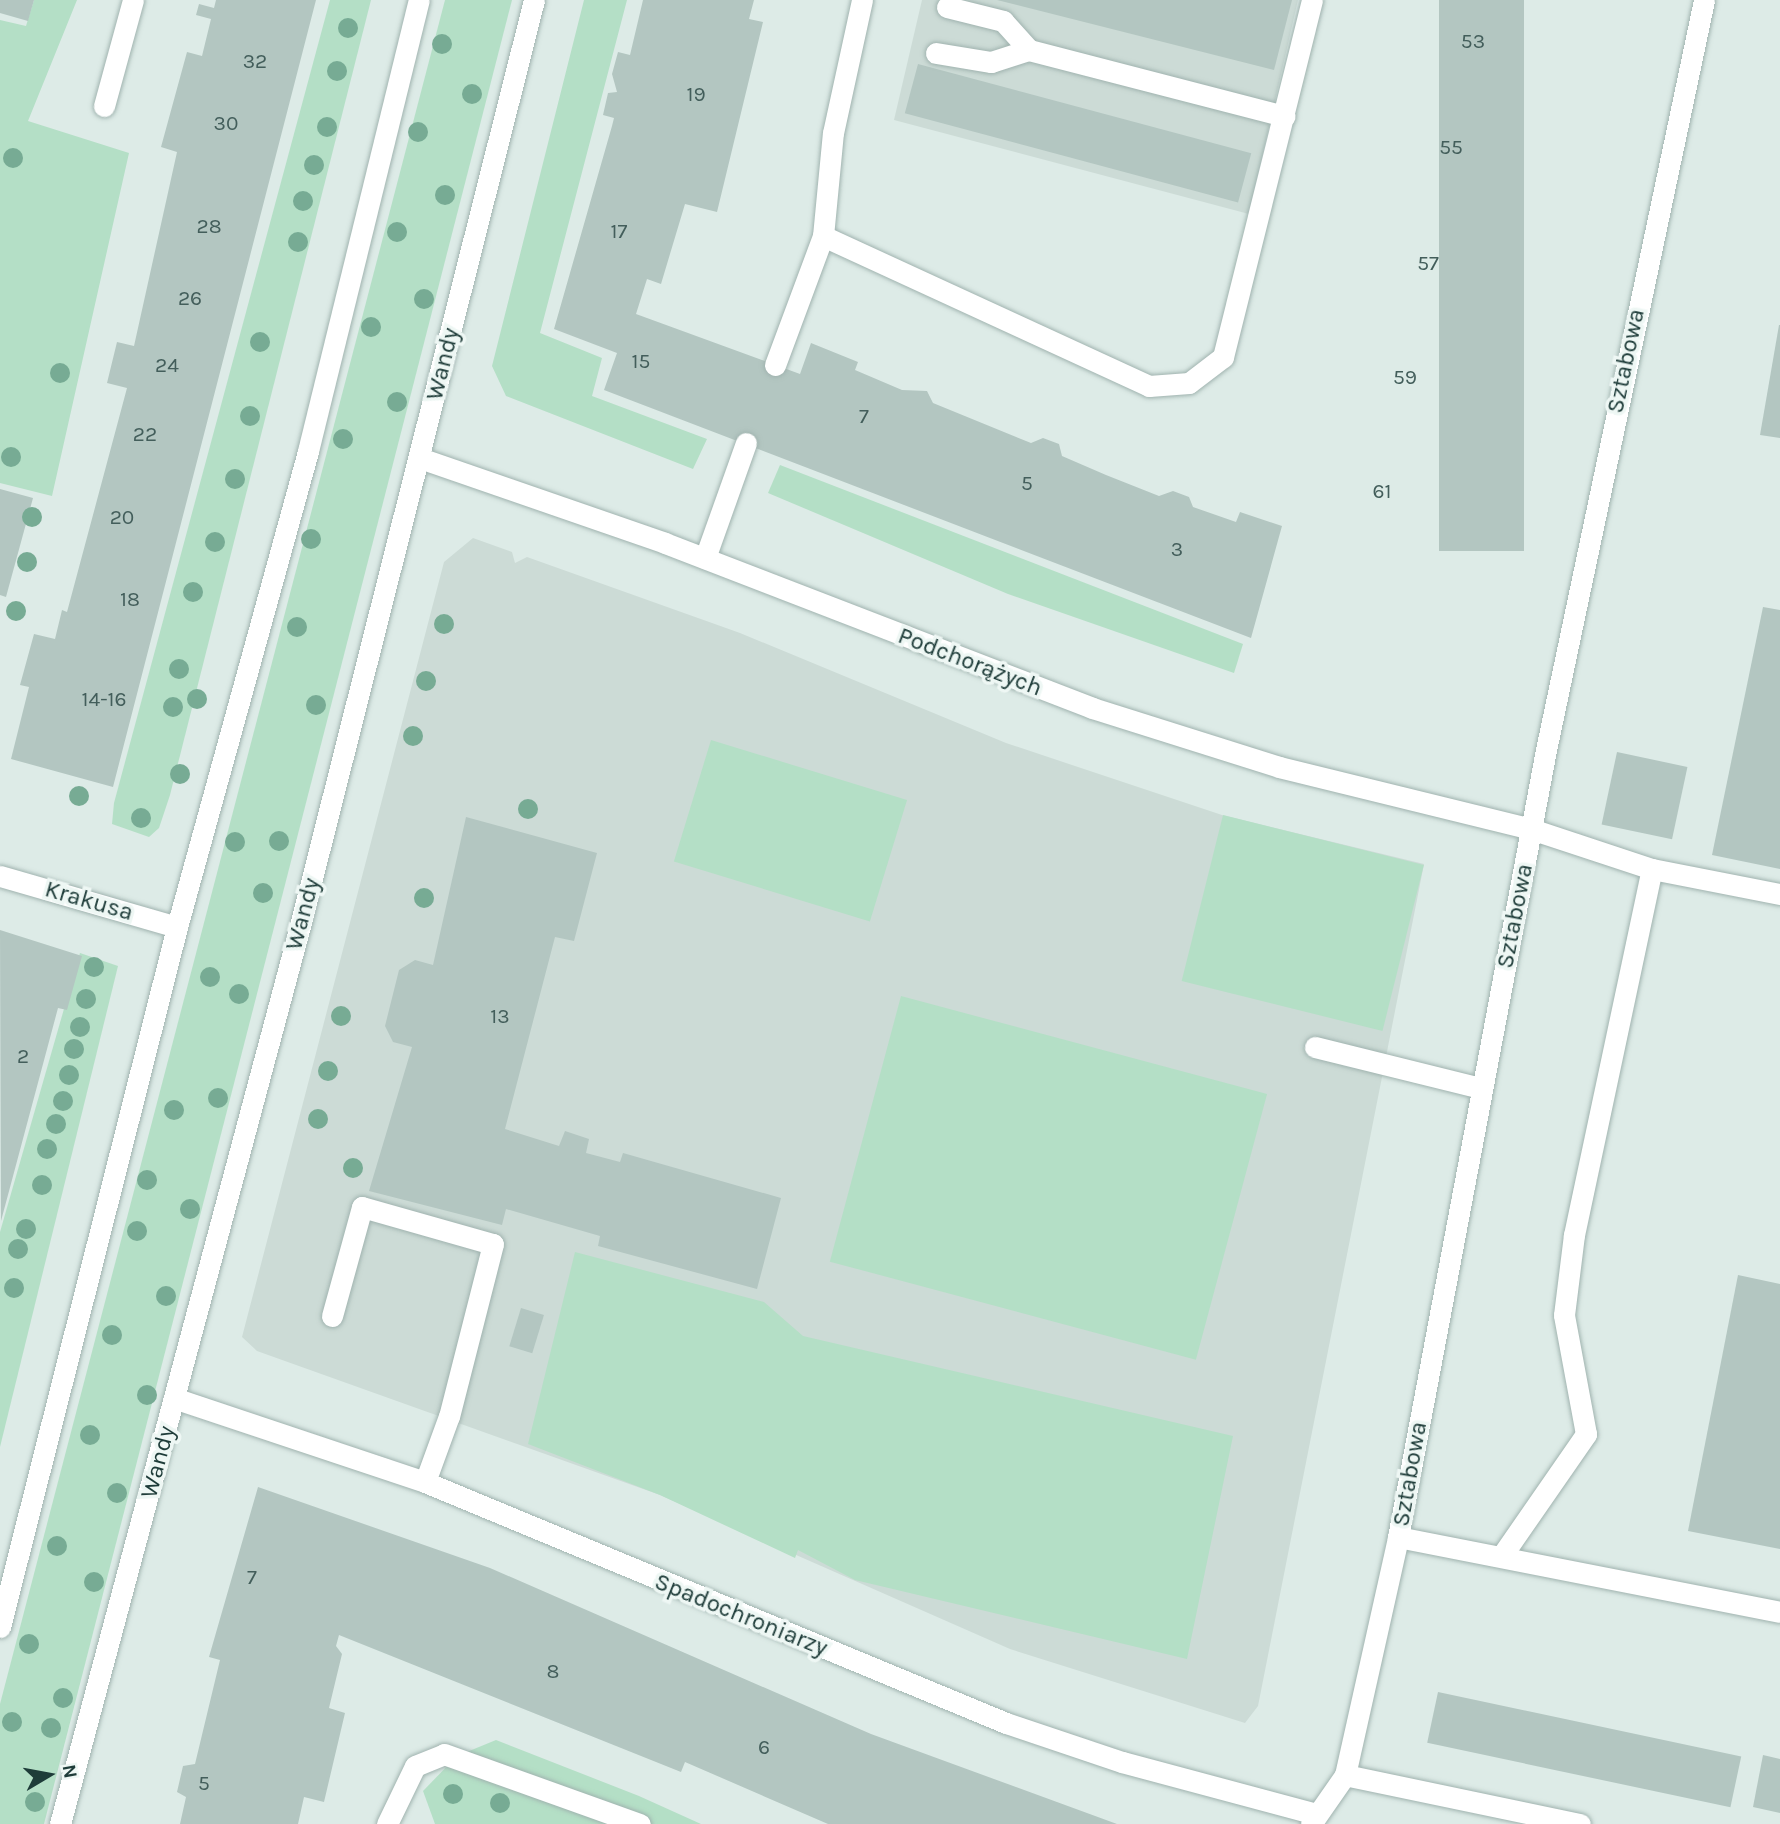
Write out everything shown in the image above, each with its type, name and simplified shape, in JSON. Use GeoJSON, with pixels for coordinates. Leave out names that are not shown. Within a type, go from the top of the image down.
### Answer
{"type":"FeatureCollection","features":[{"type":"Feature","properties":{"kind":"street"},"geometry":{"type":"LineString","coordinates":[[104,106],[133,0]]}},
{"type":"Feature","properties":{"kind":"street"},"geometry":{"type":"LineString","coordinates":[[0,1627],[177,927],[303,473],[419,0]]}},
{"type":"Feature","properties":{"kind":"street","name":"Wandy"},"geometry":{"type":"LineString","coordinates":[[60,1824],[420,458],[534,0]]}},
{"type":"Feature","properties":{"kind":"street"},"geometry":{"type":"LineString","coordinates":[[775,365],[823,236],[833,133],[862,0]]}},
{"type":"Feature","properties":{"kind":"street"},"geometry":{"type":"LineString","coordinates":[[823,236],[1149,386],[1189,383],[1223,357],[1312,0]]}},
{"type":"Feature","properties":{"kind":"street","name":"Sztabowa"},"geometry":{"type":"LineString","coordinates":[[1312,1819],[1345,1775],[1398,1537],[1531,829],[1704,0]]}},
{"type":"Feature","properties":{"kind":"street"},"geometry":{"type":"LineString","coordinates":[[947,7],[1003,21],[1029,50]]}},
{"type":"Feature","properties":{"kind":"street"},"geometry":{"type":"LineString","coordinates":[[936,53],[991,62],[1029,50],[1285,116]]}},
{"type":"Feature","properties":{"kind":"street"},"geometry":{"type":"LineString","coordinates":[[705,558],[746,443]]}},
{"type":"Feature","properties":{"kind":"street","name":"Podchorążych"},"geometry":{"type":"LineString","coordinates":[[420,458],[705,558],[1092,708],[1279,767],[1531,829],[1652,869],[1780,894]]}},
{"type":"Feature","properties":{"kind":"street"},"geometry":{"type":"LineString","coordinates":[[1503,1554],[1586,1434],[1564,1315],[1574,1235],[1652,869]]}},
{"type":"Feature","properties":{"kind":"street","name":"Krakusa"},"geometry":{"type":"LineString","coordinates":[[0,876],[177,927]]}},
{"type":"Feature","properties":{"kind":"street"},"geometry":{"type":"LineString","coordinates":[[1315,1047],[1481,1088]]}},
{"type":"Feature","properties":{"kind":"street"},"geometry":{"type":"LineString","coordinates":[[332,1316],[362,1207],[493,1244],[449,1416],[425,1482]]}},
{"type":"Feature","properties":{"kind":"street","name":"Spadochroniarzy"},"geometry":{"type":"LineString","coordinates":[[174,1398],[425,1482],[1006,1723],[1122,1762],[1312,1819]]}},
{"type":"Feature","properties":{"kind":"street"},"geometry":{"type":"LineString","coordinates":[[1398,1537],[1503,1554],[1780,1612]]}},
{"type":"Feature","properties":{"kind":"street"},"geometry":{"type":"LineString","coordinates":[[387,1824],[415,1766],[444,1754],[640,1824]]}},
{"type":"Feature","properties":{"kind":"street"},"geometry":{"type":"LineString","coordinates":[[1345,1775],[1580,1824]]}},
{"type":"Feature","properties":{"kind":"shaded area"},"geometry":{"type":"Polygon","coordinates":[[[922,0],[1298,0],[1249,214],[894,120],[922,0]]]}},
{"type":"Feature","properties":{"kind":"shaded area"},"geometry":{"type":"Polygon","coordinates":[[[473,538],[512,552],[515,563],[527,557],[740,633],[1006,743],[1222,815],[1424,864],[1258,1706],[1245,1723],[1010,1649],[660,1495],[257,1351],[242,1337],[444,562],[473,538]]]}},
{"type":"Feature","properties":{"kind":"green space"},"geometry":{"type":"Polygon","coordinates":[[[34,0],[77,0],[28,121],[129,153],[52,496],[0,483],[0,20],[26,26],[34,0]]]}},
{"type":"Feature","properties":{"kind":"green space"},"geometry":{"type":"Polygon","coordinates":[[[330,0],[371,0],[170,795],[159,828],[149,837],[112,824],[114,803],[330,0]]]}},
{"type":"Feature","properties":{"kind":"green space"},"geometry":{"type":"Polygon","coordinates":[[[445,0],[512,0],[44,1824],[0,1824],[0,1704],[445,0]]]}},
{"type":"Feature","properties":{"kind":"green space"},"geometry":{"type":"Polygon","coordinates":[[[584,0],[627,0],[540,333],[602,358],[592,396],[707,439],[693,469],[506,396],[492,366],[584,0]]]}},
{"type":"Feature","properties":{"kind":"green space"},"geometry":{"type":"Polygon","coordinates":[[[780,465],[1243,644],[1234,673],[1008,594],[768,493],[780,465]]]}},
{"type":"Feature","properties":{"kind":"green space"},"geometry":{"type":"Polygon","coordinates":[[[711,740],[907,800],[870,921],[674,861],[711,740]]]}},
{"type":"Feature","properties":{"kind":"green space"},"geometry":{"type":"Polygon","coordinates":[[[1223,815],[1424,865],[1382,1031],[1182,981],[1223,815]]]}},
{"type":"Feature","properties":{"kind":"green space"},"geometry":{"type":"Polygon","coordinates":[[[80,953],[118,966],[0,1447],[0,1232],[80,953]]]}},
{"type":"Feature","properties":{"kind":"green space"},"geometry":{"type":"Polygon","coordinates":[[[901,996],[1267,1094],[1196,1360],[830,1262],[901,996]]]}},
{"type":"Feature","properties":{"kind":"green space"},"geometry":{"type":"Polygon","coordinates":[[[575,1252],[764,1302],[803,1336],[1233,1436],[1187,1659],[855,1580],[798,1550],[795,1558],[660,1495],[528,1444],[575,1252]]]}},
{"type":"Feature","properties":{"kind":"green space"},"geometry":{"type":"Polygon","coordinates":[[[496,1740],[639,1796],[701,1824],[435,1824],[423,1791],[457,1756],[496,1740]]]}},
{"type":"Feature","properties":{"kind":"building"},"geometry":{"type":"Polygon","coordinates":[[[0,0],[34,0],[28,21],[0,13],[0,0]]]}},
{"type":"Feature","properties":{"kind":"building"},"geometry":{"type":"Polygon","coordinates":[[[216,0],[316,0],[113,787],[11,759],[29,687],[20,685],[34,634],[55,639],[62,610],[67,612],[127,388],[107,383],[117,342],[134,346],[177,152],[161,147],[187,52],[202,56],[211,19],[196,15],[199,4],[214,8],[216,0]]]}},
{"type":"Feature","properties":{"kind":"building"},"geometry":{"type":"Polygon","coordinates":[[[643,0],[754,0],[749,19],[763,22],[717,212],[685,204],[661,284],[647,279],[636,314],[800,374],[811,343],[858,362],[855,370],[902,390],[927,391],[933,403],[1031,443],[1043,438],[1059,444],[1062,456],[1159,496],[1173,491],[1189,497],[1193,507],[1236,522],[1240,512],[1282,526],[1251,638],[604,390],[617,353],[554,329],[614,118],[603,115],[608,93],[617,92],[612,74],[618,52],[630,55],[643,0]]]}},
{"type":"Feature","properties":{"kind":"building"},"geometry":{"type":"Polygon","coordinates":[[[997,0],[1292,0],[1274,70],[997,0]]]}},
{"type":"Feature","properties":{"kind":"building"},"geometry":{"type":"Polygon","coordinates":[[[1439,0],[1524,0],[1524,551],[1439,551],[1439,0]]]}},
{"type":"Feature","properties":{"kind":"building"},"geometry":{"type":"Polygon","coordinates":[[[918,64],[1251,153],[1238,203],[905,113],[918,64]]]}},
{"type":"Feature","properties":{"kind":"building"},"geometry":{"type":"Polygon","coordinates":[[[1780,325],[1780,438],[1760,435],[1780,325]]]}},
{"type":"Feature","properties":{"kind":"building"},"geometry":{"type":"Polygon","coordinates":[[[0,489],[33,498],[6,597],[0,595],[0,489]]]}},
{"type":"Feature","properties":{"kind":"building"},"geometry":{"type":"Polygon","coordinates":[[[1763,607],[1780,610],[1780,869],[1712,855],[1763,607]]]}},
{"type":"Feature","properties":{"kind":"building"},"geometry":{"type":"Polygon","coordinates":[[[1617,752],[1687,767],[1672,839],[1602,824],[1617,752]]]}},
{"type":"Feature","properties":{"kind":"building"},"geometry":{"type":"Polygon","coordinates":[[[466,817],[597,853],[574,941],[555,937],[505,1129],[559,1146],[565,1131],[589,1139],[586,1153],[620,1162],[623,1153],[781,1198],[757,1289],[598,1246],[600,1236],[506,1209],[502,1225],[369,1191],[412,1047],[393,1042],[385,1026],[399,970],[415,960],[433,965],[466,817]]]}},
{"type":"Feature","properties":{"kind":"building"},"geometry":{"type":"Polygon","coordinates":[[[0,930],[82,956],[67,1010],[58,1008],[1,1221],[0,930]]]}},
{"type":"Feature","properties":{"kind":"building"},"geometry":{"type":"Polygon","coordinates":[[[1738,1275],[1780,1284],[1780,1549],[1688,1531],[1738,1275]]]}},
{"type":"Feature","properties":{"kind":"building"},"geometry":{"type":"Polygon","coordinates":[[[521,1308],[544,1315],[532,1353],[509,1346],[521,1308]]]}},
{"type":"Feature","properties":{"kind":"building"},"geometry":{"type":"Polygon","coordinates":[[[258,1487],[490,1568],[871,1734],[1117,1824],[828,1824],[685,1762],[681,1772],[339,1635],[336,1646],[342,1654],[329,1708],[345,1713],[324,1802],[304,1797],[298,1824],[180,1824],[186,1797],[177,1792],[183,1766],[195,1764],[220,1660],[209,1657],[258,1487]]]}},
{"type":"Feature","properties":{"kind":"building"},"geometry":{"type":"Polygon","coordinates":[[[1438,1692],[1741,1756],[1730,1807],[1427,1743],[1438,1692]]]}},
{"type":"Feature","properties":{"kind":"building"},"geometry":{"type":"Polygon","coordinates":[[[1763,1755],[1780,1759],[1780,1813],[1753,1807],[1763,1755]]]}}]}
